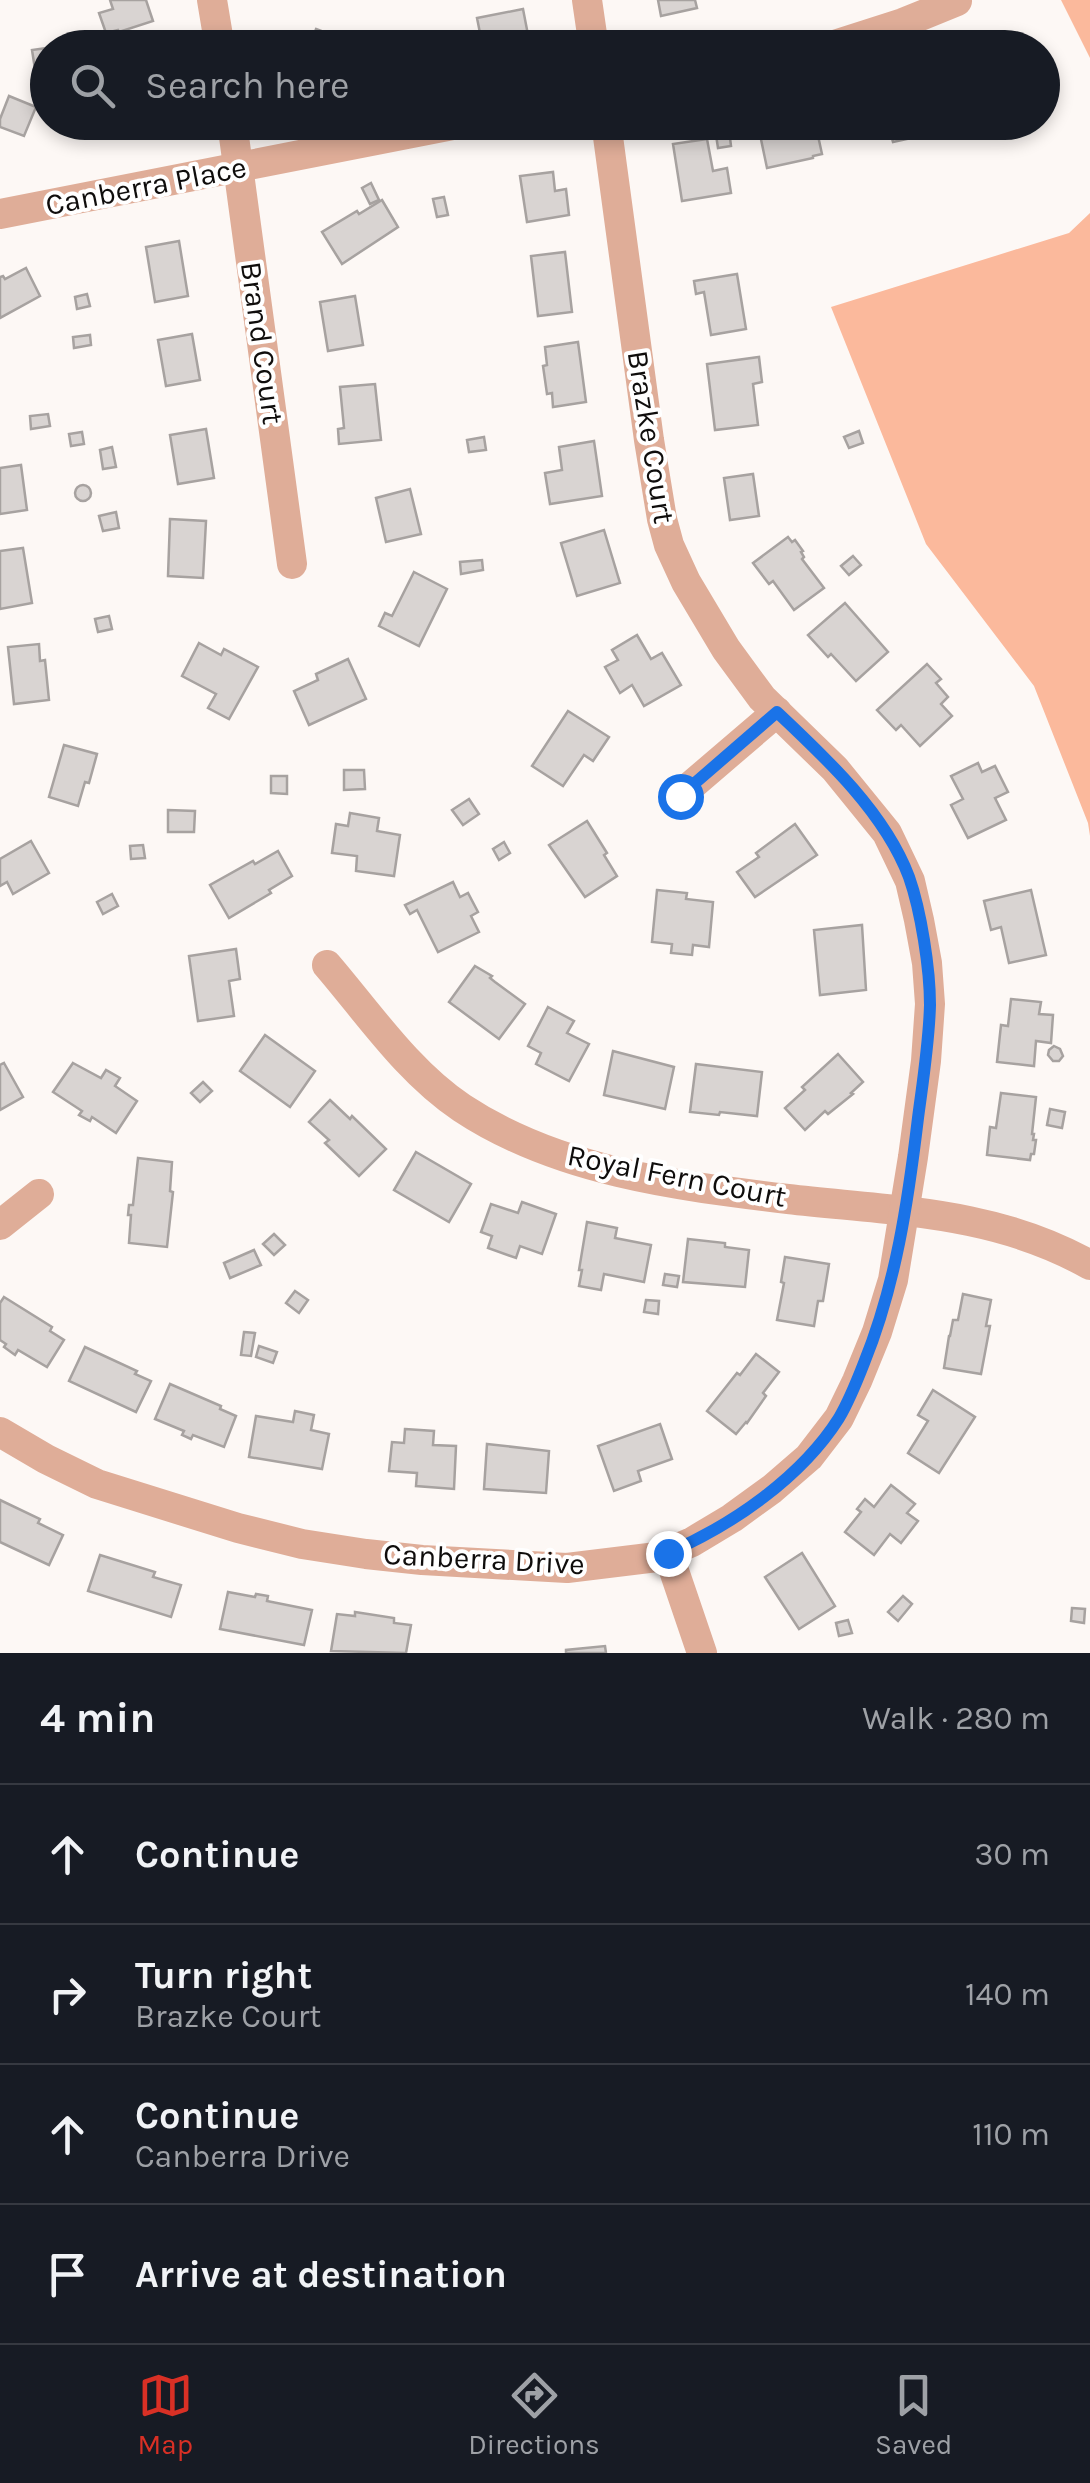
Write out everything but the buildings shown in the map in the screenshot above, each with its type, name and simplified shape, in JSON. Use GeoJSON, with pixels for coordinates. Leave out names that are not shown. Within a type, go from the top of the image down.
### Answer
{"type":"FeatureCollection","features":[{"type":"Feature","properties":{"kind":"street"},"geometry":{"type":"LineString","coordinates":[[212,0],[217,30]]}},
{"type":"Feature","properties":{"kind":"street"},"geometry":{"type":"LineString","coordinates":[[586,0],[591,30]]}},
{"type":"Feature","properties":{"kind":"street"},"geometry":{"type":"LineString","coordinates":[[880,30],[957,1]]}},
{"type":"Feature","properties":{"kind":"street","name":"Brand Court"},"geometry":{"type":"LineString","coordinates":[[235,140],[292,564]]}},
{"type":"Feature","properties":{"kind":"street","name":"Canberra Place"},"geometry":{"type":"LineString","coordinates":[[0,214],[378,140]]}},
{"type":"Feature","properties":{"kind":"street","name":"Brazke Court"},"geometry":{"type":"LineString","coordinates":[[609,140],[662,519],[669,545],[726,649],[762,698],[836,769],[865,805],[886,833],[910,881],[927,962],[930,1004],[906,1209]]}},
{"type":"Feature","properties":{"kind":"street"},"geometry":{"type":"LineString","coordinates":[[680,796],[777,712]]}},
{"type":"Feature","properties":{"kind":"street","name":"Royal Fern Court"},"geometry":{"type":"LineString","coordinates":[[327,965],[428,1082],[460,1107],[531,1144],[610,1170],[683,1184],[962,1218],[1028,1236],[1090,1264]]}},
{"type":"Feature","properties":{"kind":"street"},"geometry":{"type":"LineString","coordinates":[[0,1225],[39,1194]]}},
{"type":"Feature","properties":{"kind":"street","name":"Canberra Drive"},"geometry":{"type":"LineString","coordinates":[[0,1432],[97,1484],[302,1544],[422,1560],[567,1568],[657,1557],[692,1542],[772,1489],[809,1457],[839,1418],[877,1332],[906,1209]]}},
{"type":"Feature","properties":{"kind":"street"},"geometry":{"type":"LineString","coordinates":[[668,1553],[702,1653]]}},
{"type":"Feature","properties":{"kind":"shaded area"},"geometry":{"type":"Polygon","coordinates":[[[1061,0],[1090,0],[1090,58],[1061,0]]]}},
{"type":"Feature","properties":{"kind":"shaded area"},"geometry":{"type":"Polygon","coordinates":[[[1090,213],[1090,836],[1034,686],[926,544],[831,307],[1069,233],[1090,213]]]}},
{"type":"Feature","properties":{"kind":"route"},"geometry":{"type":"LineString","coordinates":[[668,1553],[732,1518],[809,1457],[839,1418],[857,1381],[892,1280],[906,1209],[930,1004],[919,920],[900,855],[836,769],[777,712],[680,796]]}}]}
